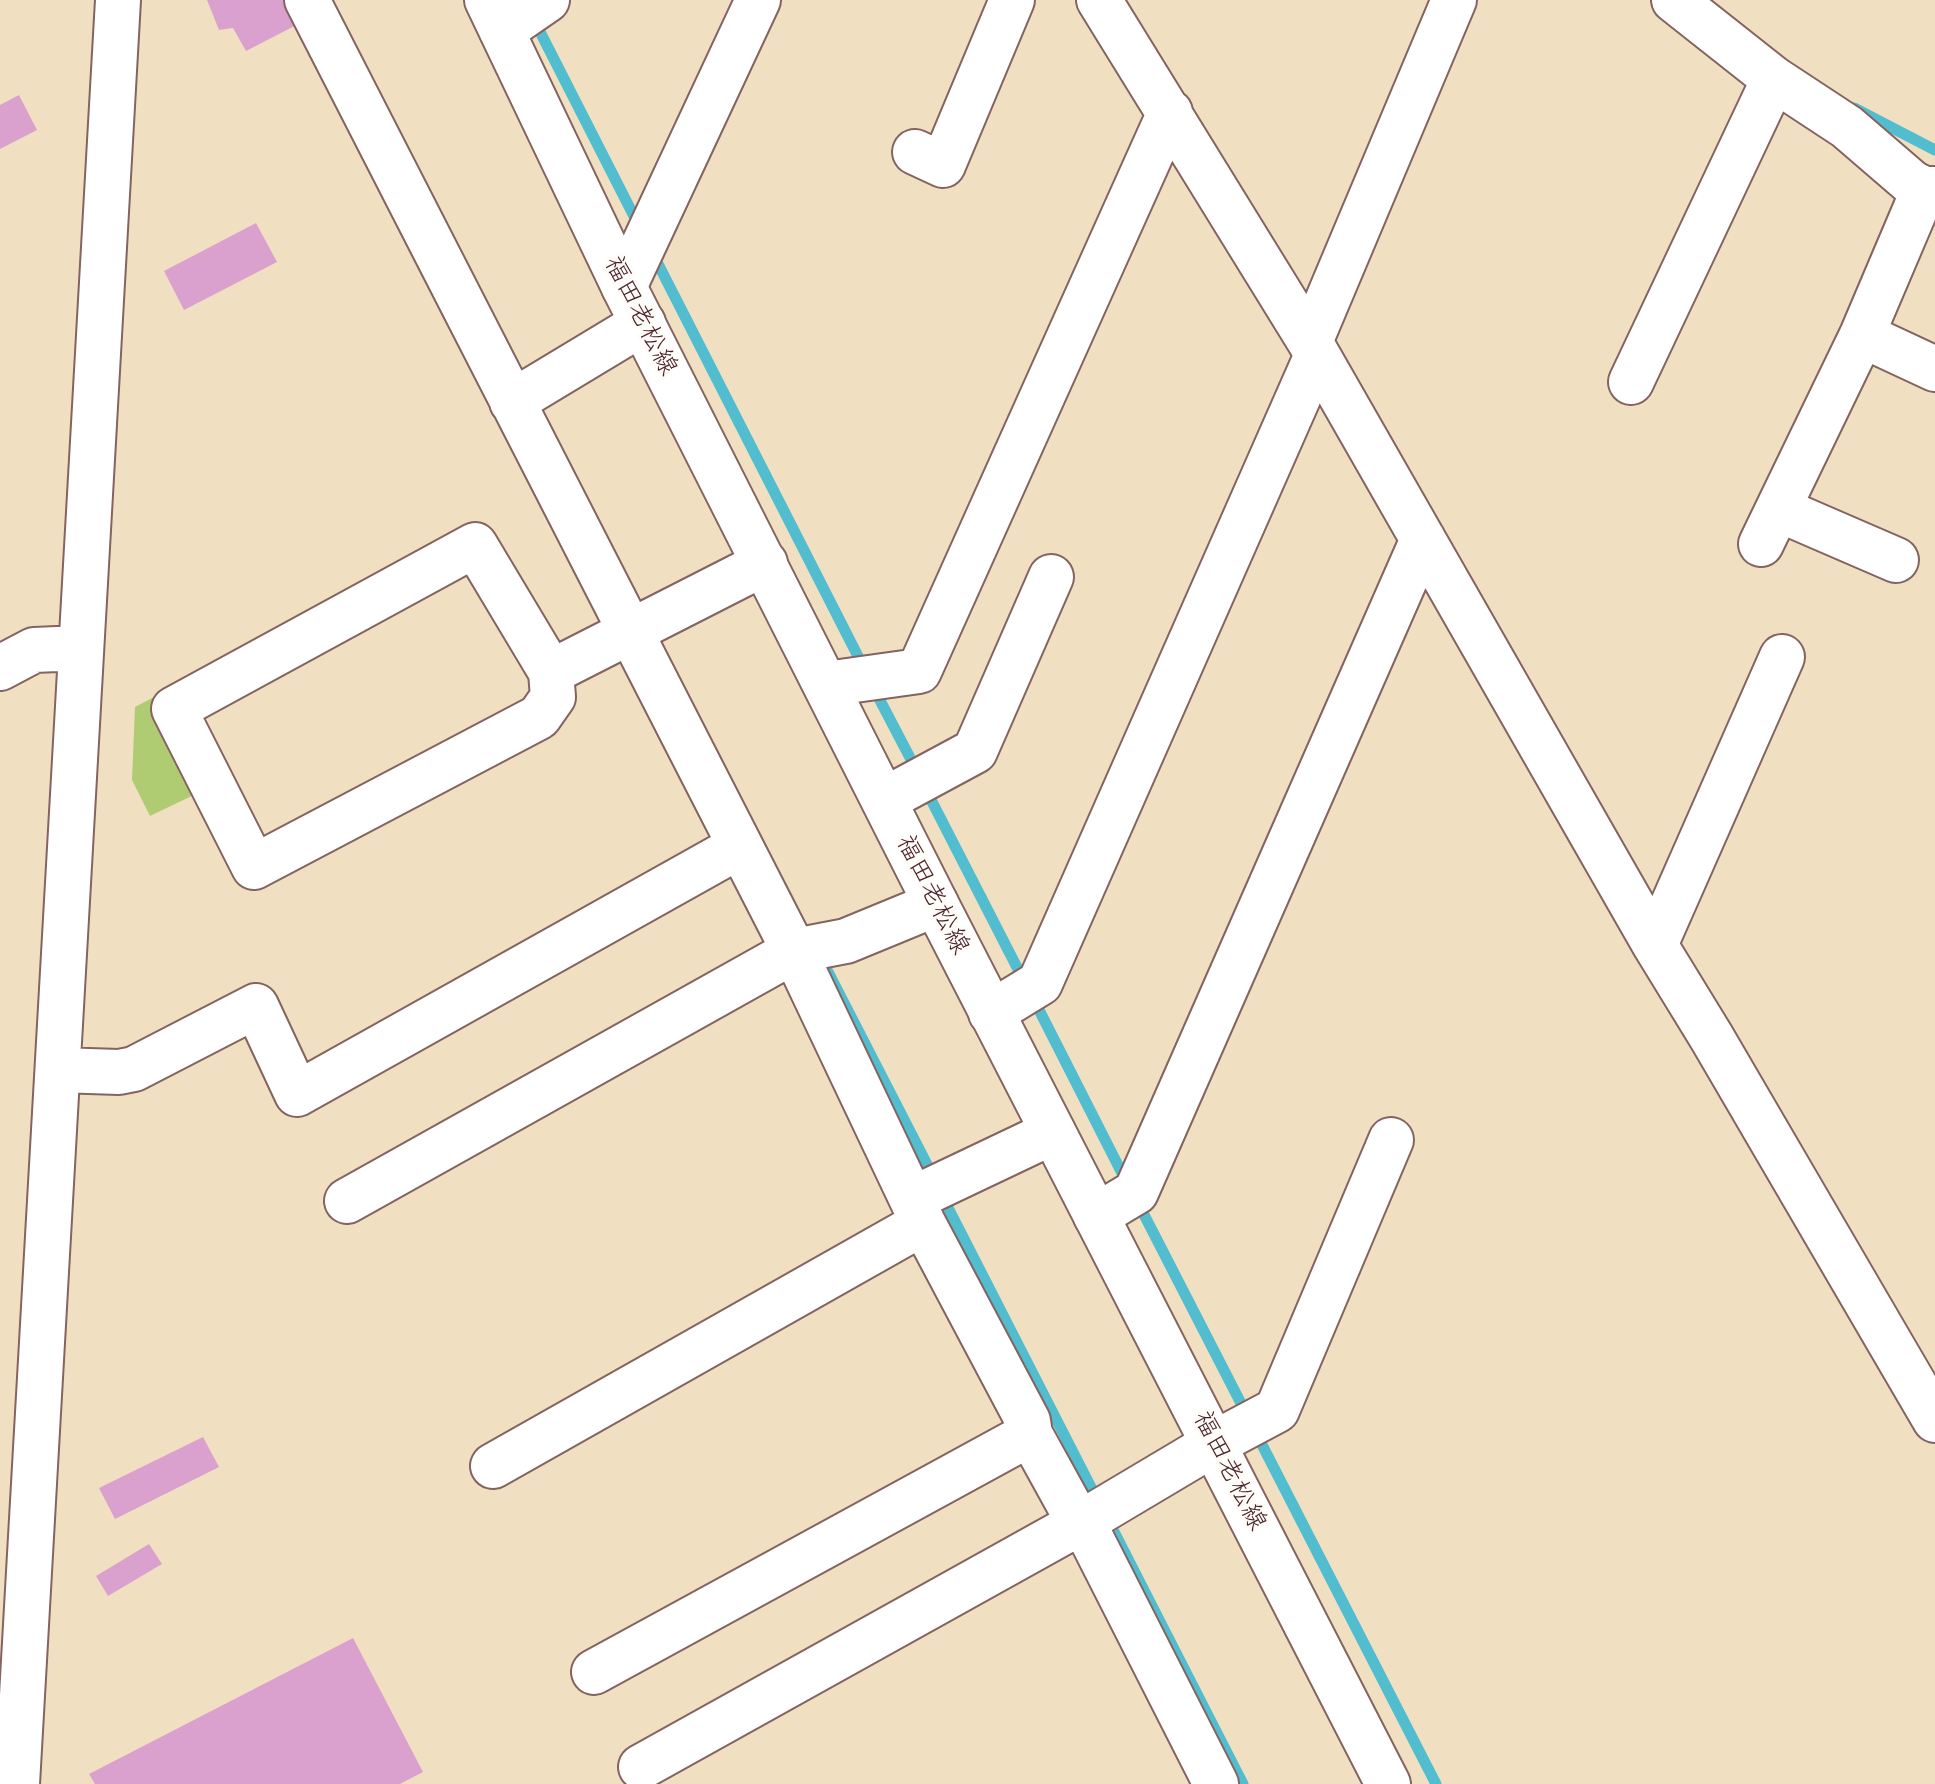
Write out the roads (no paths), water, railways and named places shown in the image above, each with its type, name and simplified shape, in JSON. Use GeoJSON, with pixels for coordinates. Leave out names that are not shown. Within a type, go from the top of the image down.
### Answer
{"type":"FeatureCollection","features":[{"type":"Feature","properties":{"kind":"street"},"geometry":{"type":"LineString","coordinates":[[17,1784],[12,1659],[19,1399],[58,1070],[118,0]]}},
{"type":"Feature","properties":{"kind":"street"},"geometry":{"type":"LineString","coordinates":[[307,0],[525,394],[643,625],[740,846],[809,948],[1028,1421],[1030,1434],[1073,1512],[1096,1514]]}},
{"type":"Feature","properties":{"kind":"street"},"geometry":{"type":"LineString","coordinates":[[525,394],[634,305],[648,237],[758,0]]}},
{"type":"Feature","properties":{"kind":"street"},"geometry":{"type":"LineString","coordinates":[[915,152],[943,165],[1012,0]]}},
{"type":"Feature","properties":{"kind":"street"},"geometry":{"type":"LineString","coordinates":[[1099,0],[1313,349],[1423,539],[1660,932],[1712,1038],[1935,1420]]}},
{"type":"Feature","properties":{"kind":"street"},"geometry":{"type":"LineString","coordinates":[[1015,998],[1040,983],[1313,349],[1454,0]]}},
{"type":"Feature","properties":{"kind":"street"},"geometry":{"type":"LineString","coordinates":[[1674,0],[1774,79],[1847,127],[1912,183],[1929,189],[1770,526],[1896,560]]}},
{"type":"Feature","properties":{"kind":"street","name":"福田老松線"},"geometry":{"type":"LineString","coordinates":[[520,11],[634,305],[765,563],[856,680],[910,785],[936,904],[1015,998],[1053,1132],[1119,1202],[1240,1430],[1388,1784]]}},
{"type":"Feature","properties":{"kind":"street"},"geometry":{"type":"LineString","coordinates":[[1631,382],[1774,79]]}},
{"type":"Feature","properties":{"kind":"street"},"geometry":{"type":"LineString","coordinates":[[856,680],[919,671],[1170,112]]}},
{"type":"Feature","properties":{"kind":"street"},"geometry":{"type":"LineString","coordinates":[[1862,335],[1935,369]]}},
{"type":"Feature","properties":{"kind":"street"},"geometry":{"type":"LineString","coordinates":[[1119,1202],[1423,539]]}},
{"type":"Feature","properties":{"kind":"street"},"geometry":{"type":"LineString","coordinates":[[475,545],[551,672],[553,697],[539,717],[254,867],[174,709],[475,545]]}},
{"type":"Feature","properties":{"kind":"street"},"geometry":{"type":"LineString","coordinates":[[551,672],[765,563]]}},
{"type":"Feature","properties":{"kind":"street"},"geometry":{"type":"LineString","coordinates":[[910,785],[975,751],[1051,577]]}},
{"type":"Feature","properties":{"kind":"street"},"geometry":{"type":"LineString","coordinates":[[0,668],[34,650],[81,648]]}},
{"type":"Feature","properties":{"kind":"street"},"geometry":{"type":"LineString","coordinates":[[1660,932],[1782,657]]}},
{"type":"Feature","properties":{"kind":"street"},"geometry":{"type":"LineString","coordinates":[[58,1070],[119,1072],[134,1069],[256,1006],[297,1094],[740,846]]}},
{"type":"Feature","properties":{"kind":"street"},"geometry":{"type":"LineString","coordinates":[[347,1201],[809,948],[846,941],[936,904]]}},
{"type":"Feature","properties":{"kind":"street"},"geometry":{"type":"LineString","coordinates":[[493,1466],[927,1199],[1053,1132]]}},
{"type":"Feature","properties":{"kind":"street"},"geometry":{"type":"LineString","coordinates":[[641,1767],[1277,1410],[1391,1140]]}},
{"type":"Feature","properties":{"kind":"street"},"geometry":{"type":"LineString","coordinates":[[594,1672],[1030,1434]]}},
{"type":"Feature","properties":{"kind":"street"},"geometry":{"type":"LineString","coordinates":[[1096,1514],[1216,1784]]}},
{"type":"Feature","properties":{"kind":"waterway"},"geometry":{"type":"LineString","coordinates":[[533,18],[640,228]]}},
{"type":"Feature","properties":{"kind":"waterway"},"geometry":{"type":"LineString","coordinates":[[1854,108],[1935,150]]}},
{"type":"Feature","properties":{"kind":"waterway"},"geometry":{"type":"LineString","coordinates":[[653,254],[865,670]]}},
{"type":"Feature","properties":{"kind":"waterway"},"geometry":{"type":"LineString","coordinates":[[872,685],[918,773]]}},
{"type":"Feature","properties":{"kind":"waterway"},"geometry":{"type":"LineString","coordinates":[[925,788],[1025,983]]}},
{"type":"Feature","properties":{"kind":"waterway"},"geometry":{"type":"LineString","coordinates":[[825,966],[934,1178]]}},
{"type":"Feature","properties":{"kind":"waterway"},"geometry":{"type":"LineString","coordinates":[[1033,998],[1127,1183]]}},
{"type":"Feature","properties":{"kind":"waterway"},"geometry":{"type":"LineString","coordinates":[[941,1194],[1099,1503]]}},
{"type":"Feature","properties":{"kind":"waterway"},"geometry":{"type":"LineString","coordinates":[[1137,1201],[1248,1417]]}},
{"type":"Feature","properties":{"kind":"waterway"},"geometry":{"type":"LineString","coordinates":[[1256,1433],[1436,1784]]}},
{"type":"Feature","properties":{"kind":"waterway"},"geometry":{"type":"LineString","coordinates":[[1107,1518],[1243,1784]]}}]}
